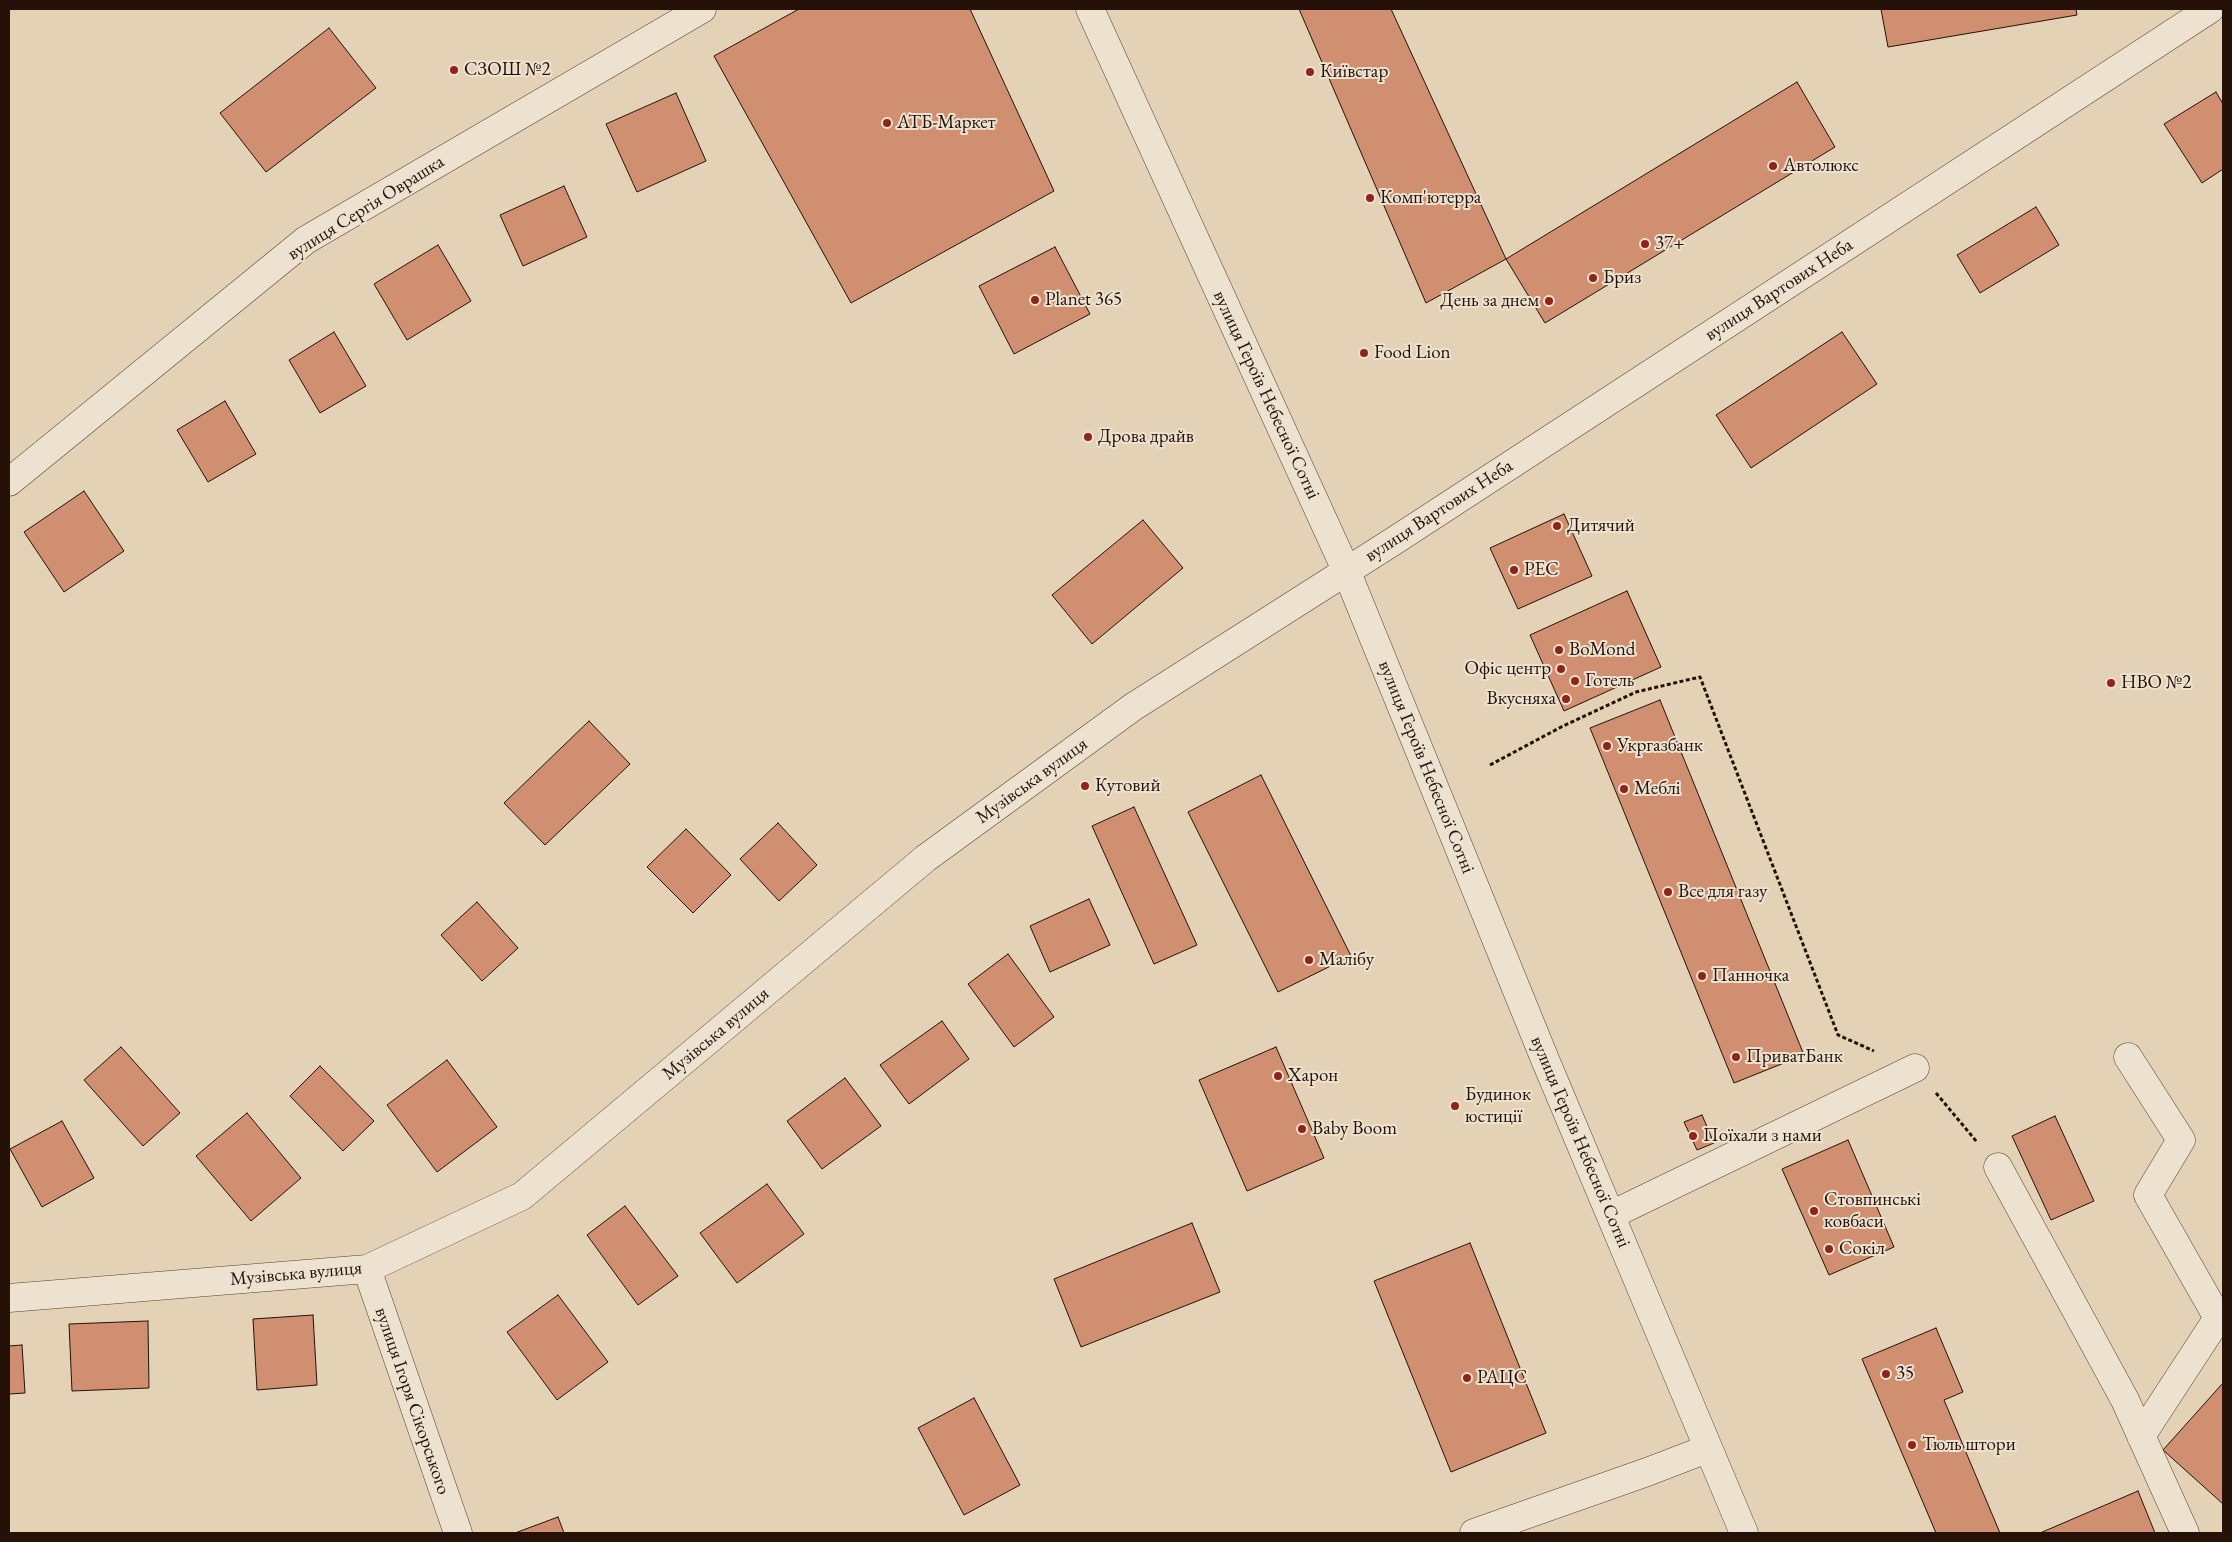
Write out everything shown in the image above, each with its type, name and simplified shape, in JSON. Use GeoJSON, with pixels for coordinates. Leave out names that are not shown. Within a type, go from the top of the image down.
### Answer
{"type":"FeatureCollection","features":[{"type":"Feature","properties":{"kind":"street","name":"вулиця Сергія Оврашка"},"geometry":{"type":"LineString","coordinates":[[9,482],[306,240],[702,9]]}},
{"type":"Feature","properties":{"kind":"street","name":"вулиця Героїв Небесної Сотні"},"geometry":{"type":"LineString","coordinates":[[1090,9],[1346,570],[1541,1048],[1707,1449],[1744,1533]]}},
{"type":"Feature","properties":{"kind":"street","name":"вулиця Вартових Неба"},"geometry":{"type":"LineString","coordinates":[[1346,570],[1397,539],[2210,9]]}},
{"type":"Feature","properties":{"kind":"street","name":"Музівська вулиця"},"geometry":{"type":"LineString","coordinates":[[9,1298],[367,1270],[522,1196],[926,858],[1133,707],[1346,570]]}},
{"type":"Feature","properties":{"kind":"street"},"geometry":{"type":"LineString","coordinates":[[2128,1057],[2181,1140],[2148,1195],[2218,1318],[2141,1436]]}},
{"type":"Feature","properties":{"kind":"street"},"geometry":{"type":"LineString","coordinates":[[1611,1215],[1915,1068]]}},
{"type":"Feature","properties":{"kind":"street"},"geometry":{"type":"LineString","coordinates":[[1998,1167],[2125,1400],[2185,1533]]}},
{"type":"Feature","properties":{"kind":"street","name":"вулиця Ігоря Сікорського"},"geometry":{"type":"LineString","coordinates":[[367,1270],[458,1533]]}},
{"type":"Feature","properties":{"kind":"street"},"geometry":{"type":"LineString","coordinates":[[1474,1533],[1707,1449]]}},
{"type":"Feature","properties":{"kind":"path"},"geometry":{"type":"LineString","coordinates":[[1490,765],[1563,726],[1636,692],[1700,677],[1838,1035],[1915,1068],[1998,1167]]}},
{"type":"Feature","properties":{"kind":"building","name":"АТБ-Маркет"},"geometry":{"type":"Polygon","coordinates":[[[799,9],[970,9],[1054,191],[851,303],[714,56],[799,9]]]}},
{"type":"Feature","properties":{"kind":"building"},"geometry":{"type":"Polygon","coordinates":[[[1299,9],[1391,9],[1506,259],[1426,303],[1299,9]]]}},
{"type":"Feature","properties":{"kind":"building"},"geometry":{"type":"Polygon","coordinates":[[[1881,9],[2076,9],[2077,15],[1888,47],[1881,9]]]}},
{"type":"Feature","properties":{"kind":"building"},"geometry":{"type":"Polygon","coordinates":[[[329,28],[376,88],[266,172],[220,113],[329,28]]]}},
{"type":"Feature","properties":{"kind":"building"},"geometry":{"type":"Polygon","coordinates":[[[1797,82],[1835,147],[1545,323],[1506,259],[1797,82]]]}},
{"type":"Feature","properties":{"kind":"building"},"geometry":{"type":"Polygon","coordinates":[[[2216,92],[2223,104],[2223,169],[2202,183],[2164,124],[2216,92]]]}},
{"type":"Feature","properties":{"kind":"building"},"geometry":{"type":"Polygon","coordinates":[[[676,93],[706,161],[637,192],[606,124],[676,93]]]}},
{"type":"Feature","properties":{"kind":"building"},"geometry":{"type":"Polygon","coordinates":[[[564,186],[587,237],[523,266],[500,215],[564,186]]]}},
{"type":"Feature","properties":{"kind":"building"},"geometry":{"type":"Polygon","coordinates":[[[2036,207],[2059,245],[1980,293],[1957,255],[2036,207]]]}},
{"type":"Feature","properties":{"kind":"building"},"geometry":{"type":"Polygon","coordinates":[[[438,245],[471,301],[407,340],[374,284],[438,245]]]}},
{"type":"Feature","properties":{"kind":"building","name":"Planet 365"},"geometry":{"type":"Polygon","coordinates":[[[1055,247],[1090,314],[1014,354],[979,286],[1055,247]]]}},
{"type":"Feature","properties":{"kind":"building"},"geometry":{"type":"Polygon","coordinates":[[[334,332],[366,386],[320,413],[289,360],[334,332]]]}},
{"type":"Feature","properties":{"kind":"building"},"geometry":{"type":"Polygon","coordinates":[[[1842,332],[1877,384],[1751,468],[1716,415],[1842,332]]]}},
{"type":"Feature","properties":{"kind":"building"},"geometry":{"type":"Polygon","coordinates":[[[225,401],[256,454],[208,482],[177,430],[225,401]]]}},
{"type":"Feature","properties":{"kind":"building"},"geometry":{"type":"Polygon","coordinates":[[[84,491],[124,551],[64,592],[24,532],[84,491]]]}},
{"type":"Feature","properties":{"kind":"building"},"geometry":{"type":"Polygon","coordinates":[[[1564,514],[1592,576],[1518,609],[1490,548],[1564,514]]]}},
{"type":"Feature","properties":{"kind":"building"},"geometry":{"type":"Polygon","coordinates":[[[1143,520],[1183,568],[1092,644],[1052,595],[1143,520]]]}},
{"type":"Feature","properties":{"kind":"building"},"geometry":{"type":"Polygon","coordinates":[[[1627,591],[1661,667],[1564,711],[1530,635],[1627,591]]]}},
{"type":"Feature","properties":{"kind":"building"},"geometry":{"type":"Polygon","coordinates":[[[1660,700],[1804,1055],[1734,1083],[1590,728],[1660,700]]]}},
{"type":"Feature","properties":{"kind":"building"},"geometry":{"type":"Polygon","coordinates":[[[589,721],[630,764],[545,845],[504,803],[589,721]]]}},
{"type":"Feature","properties":{"kind":"building"},"geometry":{"type":"Polygon","coordinates":[[[1261,775],[1351,956],[1278,992],[1188,812],[1261,775]]]}},
{"type":"Feature","properties":{"kind":"building"},"geometry":{"type":"Polygon","coordinates":[[[1134,807],[1197,945],[1154,964],[1092,826],[1134,807]]]}},
{"type":"Feature","properties":{"kind":"building"},"geometry":{"type":"Polygon","coordinates":[[[778,823],[817,865],[779,901],[740,859],[778,823]]]}},
{"type":"Feature","properties":{"kind":"building"},"geometry":{"type":"Polygon","coordinates":[[[686,829],[731,875],[693,913],[647,867],[686,829]]]}},
{"type":"Feature","properties":{"kind":"building"},"geometry":{"type":"Polygon","coordinates":[[[1089,899],[1110,945],[1050,972],[1030,926],[1089,899]]]}},
{"type":"Feature","properties":{"kind":"building"},"geometry":{"type":"Polygon","coordinates":[[[477,902],[518,948],[482,981],[441,935],[477,902]]]}},
{"type":"Feature","properties":{"kind":"building"},"geometry":{"type":"Polygon","coordinates":[[[1008,954],[1054,1017],[1014,1047],[968,984],[1008,954]]]}},
{"type":"Feature","properties":{"kind":"building"},"geometry":{"type":"Polygon","coordinates":[[[942,1021],[969,1059],[909,1104],[880,1065],[942,1021]]]}},
{"type":"Feature","properties":{"kind":"building"},"geometry":{"type":"Polygon","coordinates":[[[121,1047],[180,1113],[143,1146],[84,1080],[121,1047]]]}},
{"type":"Feature","properties":{"kind":"building"},"geometry":{"type":"Polygon","coordinates":[[[1276,1047],[1324,1158],[1247,1191],[1199,1080],[1276,1047]]]}},
{"type":"Feature","properties":{"kind":"building"},"geometry":{"type":"Polygon","coordinates":[[[447,1060],[497,1127],[437,1172],[387,1105],[447,1060]]]}},
{"type":"Feature","properties":{"kind":"building"},"geometry":{"type":"Polygon","coordinates":[[[320,1066],[374,1121],[343,1151],[290,1096],[320,1066]]]}},
{"type":"Feature","properties":{"kind":"building"},"geometry":{"type":"Polygon","coordinates":[[[845,1078],[881,1126],[822,1169],[787,1121],[845,1078]]]}},
{"type":"Feature","properties":{"kind":"building"},"geometry":{"type":"Polygon","coordinates":[[[247,1113],[301,1178],[251,1221],[196,1156],[247,1113]]]}},
{"type":"Feature","properties":{"kind":"building"},"geometry":{"type":"Polygon","coordinates":[[[1702,1115],[1714,1143],[1697,1150],[1684,1122],[1702,1115]]]}},
{"type":"Feature","properties":{"kind":"building"},"geometry":{"type":"Polygon","coordinates":[[[2055,1116],[2094,1201],[2051,1220],[2012,1136],[2055,1116]]]}},
{"type":"Feature","properties":{"kind":"building"},"geometry":{"type":"Polygon","coordinates":[[[62,1121],[94,1178],[42,1207],[10,1149],[62,1121]]]}},
{"type":"Feature","properties":{"kind":"building"},"geometry":{"type":"Polygon","coordinates":[[[1848,1140],[1894,1247],[1829,1275],[1782,1169],[1848,1140]]]}},
{"type":"Feature","properties":{"kind":"building"},"geometry":{"type":"Polygon","coordinates":[[[767,1184],[804,1234],[737,1283],[700,1233],[767,1184]]]}},
{"type":"Feature","properties":{"kind":"building"},"geometry":{"type":"Polygon","coordinates":[[[625,1206],[678,1276],[638,1305],[587,1235],[625,1206]]]}},
{"type":"Feature","properties":{"kind":"building"},"geometry":{"type":"Polygon","coordinates":[[[1192,1223],[1220,1292],[1081,1347],[1054,1279],[1192,1223]]]}},
{"type":"Feature","properties":{"kind":"building"},"geometry":{"type":"Polygon","coordinates":[[[1470,1243],[1546,1433],[1451,1472],[1374,1281],[1470,1243]]]}},
{"type":"Feature","properties":{"kind":"building"},"geometry":{"type":"Polygon","coordinates":[[[558,1295],[608,1362],[557,1400],[507,1332],[558,1295]]]}},
{"type":"Feature","properties":{"kind":"building"},"geometry":{"type":"Polygon","coordinates":[[[313,1315],[317,1385],[257,1390],[253,1319],[313,1315]]]}},
{"type":"Feature","properties":{"kind":"building"},"geometry":{"type":"Polygon","coordinates":[[[148,1321],[149,1388],[72,1391],[69,1324],[148,1321]]]}},
{"type":"Feature","properties":{"kind":"building"},"geometry":{"type":"Polygon","coordinates":[[[1936,1328],[1963,1392],[1944,1400],[2000,1533],[1936,1533],[1862,1359],[1936,1328]]]}},
{"type":"Feature","properties":{"kind":"building"},"geometry":{"type":"Polygon","coordinates":[[[22,1345],[25,1393],[9,1394],[9,1346],[22,1345]]]}},
{"type":"Feature","properties":{"kind":"building"},"geometry":{"type":"Polygon","coordinates":[[[2223,1383],[2223,1504],[2163,1450],[2223,1383]]]}},
{"type":"Feature","properties":{"kind":"building"},"geometry":{"type":"Polygon","coordinates":[[[974,1398],[1020,1485],[964,1515],[918,1428],[974,1398]]]}},
{"type":"Feature","properties":{"kind":"building"},"geometry":{"type":"Polygon","coordinates":[[[2138,1491],[2155,1533],[2040,1533],[2138,1491]]]}},
{"type":"Feature","properties":{"kind":"building"},"geometry":{"type":"Polygon","coordinates":[[[558,1517],[564,1533],[515,1533],[558,1517]]]}},
{"type":"Feature","properties":{"kind":"place","name":"СЗОШ №2"},"geometry":{"type":"Point","coordinates":[454,70]}},
{"type":"Feature","properties":{"kind":"place","name":"Київстар"},"geometry":{"type":"Point","coordinates":[1310,72]}},
{"type":"Feature","properties":{"kind":"place","name":"АТБ-Маркет"},"geometry":{"type":"Point","coordinates":[887,123]}},
{"type":"Feature","properties":{"kind":"place","name":"Автолюкс"},"geometry":{"type":"Point","coordinates":[1773,166]}},
{"type":"Feature","properties":{"kind":"place","name":"Комп'ютерра"},"geometry":{"type":"Point","coordinates":[1370,198]}},
{"type":"Feature","properties":{"kind":"place","name":"37+"},"geometry":{"type":"Point","coordinates":[1645,244]}},
{"type":"Feature","properties":{"kind":"place","name":"Бриз"},"geometry":{"type":"Point","coordinates":[1593,278]}},
{"type":"Feature","properties":{"kind":"place","name":"Planet 365"},"geometry":{"type":"Point","coordinates":[1035,300]}},
{"type":"Feature","properties":{"kind":"place","name":"День за днем"},"geometry":{"type":"Point","coordinates":[1549,301]}},
{"type":"Feature","properties":{"kind":"place","name":"Food Lion"},"geometry":{"type":"Point","coordinates":[1364,353]}},
{"type":"Feature","properties":{"kind":"place","name":"Дрова драйв"},"geometry":{"type":"Point","coordinates":[1088,437]}},
{"type":"Feature","properties":{"kind":"place","name":"Дитячий"},"geometry":{"type":"Point","coordinates":[1557,526]}},
{"type":"Feature","properties":{"kind":"place","name":"РЕС"},"geometry":{"type":"Point","coordinates":[1514,570]}},
{"type":"Feature","properties":{"kind":"place","name":"BoMond"},"geometry":{"type":"Point","coordinates":[1559,650]}},
{"type":"Feature","properties":{"kind":"place","name":"Офіс центр"},"geometry":{"type":"Point","coordinates":[1561,669]}},
{"type":"Feature","properties":{"kind":"place","name":"Готель"},"geometry":{"type":"Point","coordinates":[1575,681]}},
{"type":"Feature","properties":{"kind":"place","name":"НВО №2"},"geometry":{"type":"Point","coordinates":[2111,683]}},
{"type":"Feature","properties":{"kind":"place","name":"Вкусняха"},"geometry":{"type":"Point","coordinates":[1566,699]}},
{"type":"Feature","properties":{"kind":"place","name":"Укргазбанк"},"geometry":{"type":"Point","coordinates":[1607,746]}},
{"type":"Feature","properties":{"kind":"place","name":"Кутовий"},"geometry":{"type":"Point","coordinates":[1085,786]}},
{"type":"Feature","properties":{"kind":"place","name":"Меблі"},"geometry":{"type":"Point","coordinates":[1624,789]}},
{"type":"Feature","properties":{"kind":"place","name":"Все для газу"},"geometry":{"type":"Point","coordinates":[1668,892]}},
{"type":"Feature","properties":{"kind":"place","name":"Малібу"},"geometry":{"type":"Point","coordinates":[1309,960]}},
{"type":"Feature","properties":{"kind":"place","name":"Панночка"},"geometry":{"type":"Point","coordinates":[1702,976]}},
{"type":"Feature","properties":{"kind":"place","name":"ПриватБанк"},"geometry":{"type":"Point","coordinates":[1736,1057]}},
{"type":"Feature","properties":{"kind":"place","name":"Харон"},"geometry":{"type":"Point","coordinates":[1278,1076]}},
{"type":"Feature","properties":{"kind":"place","name":"Будинок юстиції"},"geometry":{"type":"Point","coordinates":[1455,1106]}},
{"type":"Feature","properties":{"kind":"place","name":"Baby Boom"},"geometry":{"type":"Point","coordinates":[1302,1129]}},
{"type":"Feature","properties":{"kind":"place","name":"Поїхали з нами"},"geometry":{"type":"Point","coordinates":[1693,1136]}},
{"type":"Feature","properties":{"kind":"place","name":"Стовпинські ковбаси"},"geometry":{"type":"Point","coordinates":[1814,1211]}},
{"type":"Feature","properties":{"kind":"place","name":"Сокіл"},"geometry":{"type":"Point","coordinates":[1829,1249]}},
{"type":"Feature","properties":{"kind":"place","name":"35"},"geometry":{"type":"Point","coordinates":[1886,1374]}},
{"type":"Feature","properties":{"kind":"place","name":"РАЦС"},"geometry":{"type":"Point","coordinates":[1467,1378]}},
{"type":"Feature","properties":{"kind":"place","name":"Тюль штори"},"geometry":{"type":"Point","coordinates":[1912,1445]}}]}
